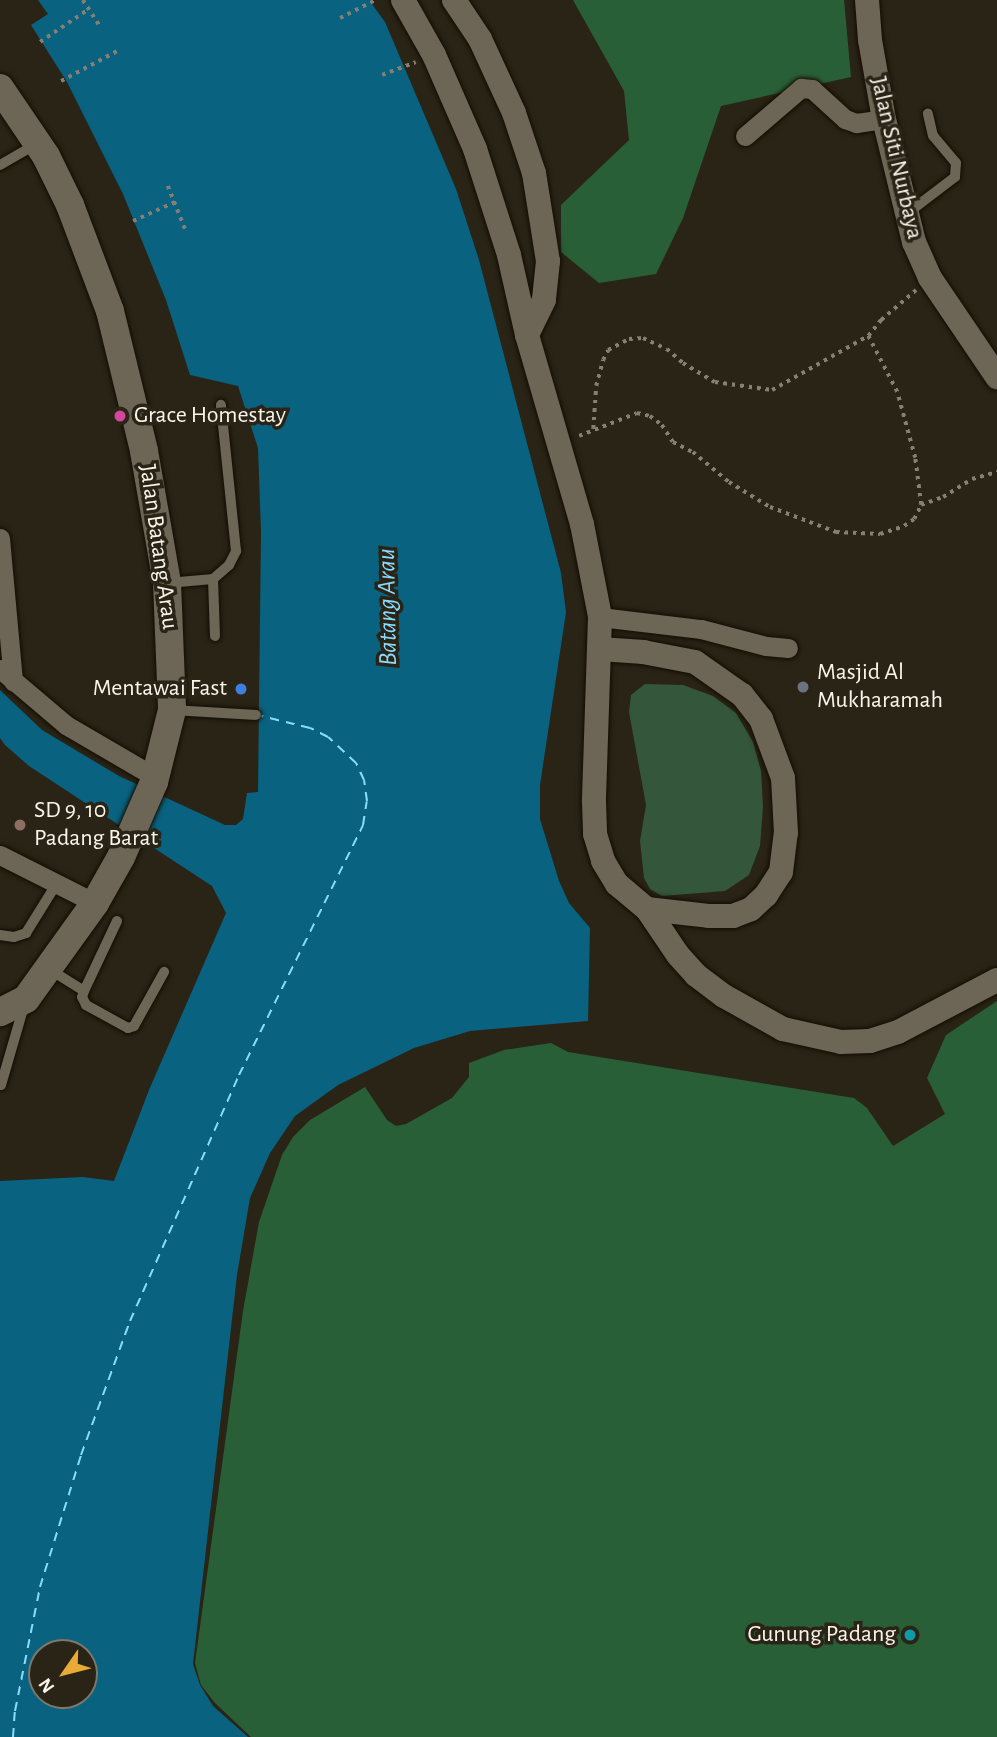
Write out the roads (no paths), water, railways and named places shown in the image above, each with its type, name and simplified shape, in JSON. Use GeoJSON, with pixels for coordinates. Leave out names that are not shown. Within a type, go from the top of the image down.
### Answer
{"type":"FeatureCollection","features":[{"type":"Feature","properties":{"kind":"main road","name":"Jalan Batang Arau"},"geometry":{"type":"LineString","coordinates":[[0,88],[37,143],[70,205],[110,311],[144,451],[167,583],[172,710],[154,779],[121,857],[95,903],[26,999]]}},
{"type":"Feature","properties":{"kind":"main road"},"geometry":{"type":"LineString","coordinates":[[0,1012],[26,999]]}},
{"type":"Feature","properties":{"kind":"street"},"geometry":{"type":"LineString","coordinates":[[403,0],[434,55],[475,149],[509,255],[527,334],[582,524],[600,617],[595,715],[595,834],[603,860],[617,884],[647,909],[677,955],[696,975],[724,996],[783,1029],[841,1042],[870,1041],[898,1032],[997,981]]}},
{"type":"Feature","properties":{"kind":"street"},"geometry":{"type":"LineString","coordinates":[[454,0],[480,38],[514,113],[534,173],[548,270],[544,300],[527,334]]}},
{"type":"Feature","properties":{"kind":"street","name":"Jalan Siti Nurbaya"},"geometry":{"type":"LineString","coordinates":[[867,0],[870,40],[884,119],[914,242],[930,278],[995,369]]}},
{"type":"Feature","properties":{"kind":"street"},"geometry":{"type":"LineString","coordinates":[[745,136],[801,88],[812,89],[845,120],[856,123],[884,119]]}},
{"type":"Feature","properties":{"kind":"street"},"geometry":{"type":"LineString","coordinates":[[0,538],[6,675],[66,725],[154,779]]}},
{"type":"Feature","properties":{"kind":"street"},"geometry":{"type":"LineString","coordinates":[[600,617],[701,629],[766,646],[788,648]]}},
{"type":"Feature","properties":{"kind":"street"},"geometry":{"type":"LineString","coordinates":[[600,649],[643,652],[695,662],[717,675],[742,695],[761,719],[783,778],[786,833],[781,872],[766,895],[751,909],[733,916],[678,915],[647,909]]}},
{"type":"Feature","properties":{"kind":"street"},"geometry":{"type":"LineString","coordinates":[[0,855],[95,903]]}},
{"type":"Feature","properties":{"kind":"lane"},"geometry":{"type":"LineString","coordinates":[[906,214],[955,177],[956,163],[933,136],[928,114]]}},
{"type":"Feature","properties":{"kind":"lane"},"geometry":{"type":"LineString","coordinates":[[0,164],[37,143]]}},
{"type":"Feature","properties":{"kind":"lane"},"geometry":{"type":"LineString","coordinates":[[167,583],[213,579],[229,565],[236,551],[237,536],[220,405]]}},
{"type":"Feature","properties":{"kind":"lane"},"geometry":{"type":"LineString","coordinates":[[213,579],[215,636]]}},
{"type":"Feature","properties":{"kind":"lane"},"geometry":{"type":"LineString","coordinates":[[172,710],[256,715]]}},
{"type":"Feature","properties":{"kind":"lane"},"geometry":{"type":"LineString","coordinates":[[0,935],[15,937],[26,933],[58,883]]}},
{"type":"Feature","properties":{"kind":"lane"},"geometry":{"type":"LineString","coordinates":[[117,921],[84,990],[82,997],[86,1005],[128,1028],[139,1023],[164,972]]}},
{"type":"Feature","properties":{"kind":"lane"},"geometry":{"type":"LineString","coordinates":[[50,968],[84,990]]}},
{"type":"Feature","properties":{"kind":"lane"},"geometry":{"type":"LineString","coordinates":[[1,1085],[26,999]]}},
{"type":"Feature","properties":{"kind":"water","name":"Batang Arau"},"geometry":{"type":"Polygon","coordinates":[[[38,0],[369,0],[385,22],[456,189],[479,260],[561,573],[566,612],[540,785],[540,819],[559,881],[569,903],[590,928],[588,1021],[470,1031],[414,1048],[338,1085],[295,1116],[270,1153],[250,1198],[237,1275],[193,1664],[200,1685],[213,1706],[248,1737],[0,1737],[0,1181],[83,1177],[114,1181],[149,1090],[226,913],[212,886],[29,766],[5,745],[0,738],[0,690],[42,730],[119,776],[225,825],[236,825],[243,819],[247,793],[258,792],[261,532],[258,448],[238,386],[190,375],[166,300],[123,194],[67,82],[31,25],[48,14],[38,0]]]}},
{"type":"Feature","properties":{"kind":"place","name":"Grace Homestay"},"geometry":{"type":"Point","coordinates":[120,416]}},
{"type":"Feature","properties":{"kind":"place","name":"Masjid Al Mukharamah"},"geometry":{"type":"Point","coordinates":[803,687]}},
{"type":"Feature","properties":{"kind":"place","name":"Mentawai Fast"},"geometry":{"type":"Point","coordinates":[241,689]}},
{"type":"Feature","properties":{"kind":"place","name":"SD 9, 10 Padang Barat"},"geometry":{"type":"Point","coordinates":[20,825]}},
{"type":"Feature","properties":{"kind":"place","name":"Gunung Padang"},"geometry":{"type":"Point","coordinates":[910,1635]}}]}
